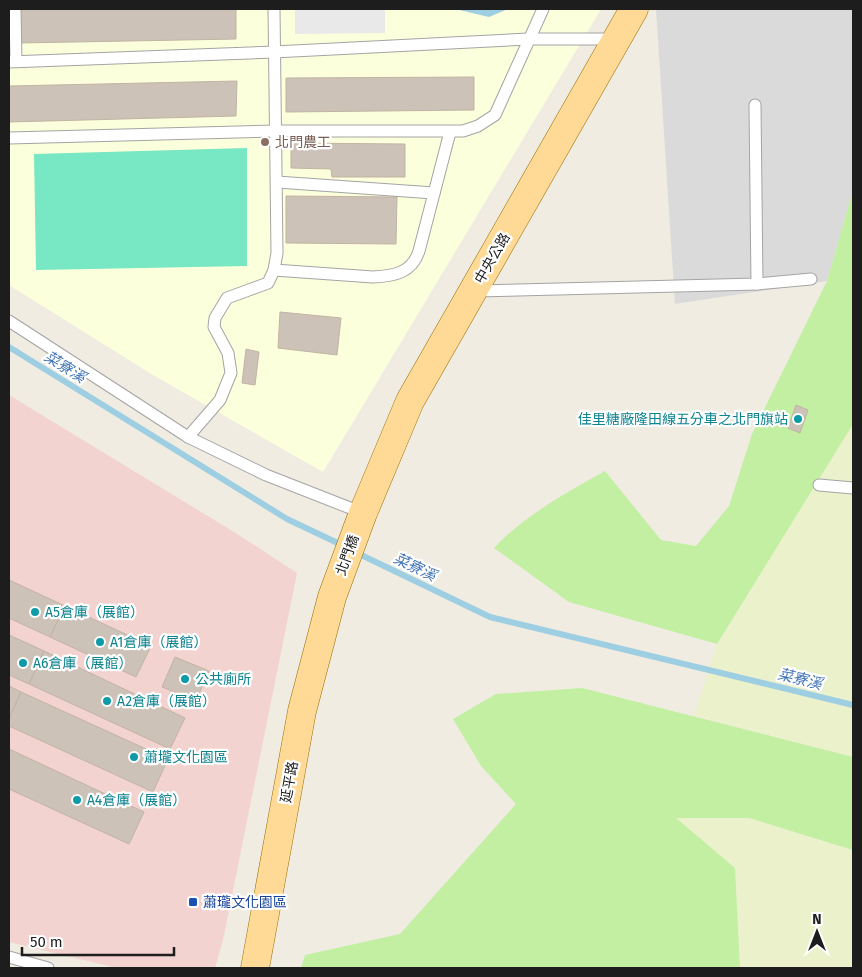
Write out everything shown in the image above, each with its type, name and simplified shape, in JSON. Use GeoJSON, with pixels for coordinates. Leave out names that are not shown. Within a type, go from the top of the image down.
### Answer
{"type":"FeatureCollection","features":[{"type":"Feature","properties":{"kind":"main road","name":"中央公路"},"geometry":{"type":"LineString","coordinates":[[363,513],[410,401],[634,9]]}},
{"type":"Feature","properties":{"kind":"main road","name":"北門橋"},"geometry":{"type":"LineString","coordinates":[[332,597],[363,513]]}},
{"type":"Feature","properties":{"kind":"main road","name":"延平路"},"geometry":{"type":"LineString","coordinates":[[255,968],[302,711],[332,597]]}},
{"type":"Feature","properties":{"kind":"lane"},"geometry":{"type":"LineString","coordinates":[[15,9],[12,61],[274,52],[528,39],[616,39]]}},
{"type":"Feature","properties":{"kind":"lane"},"geometry":{"type":"LineString","coordinates":[[188,437],[220,400],[231,373],[228,353],[214,326],[215,318],[227,298],[268,283],[274,270],[277,253],[277,131],[274,9]]}},
{"type":"Feature","properties":{"kind":"lane"},"geometry":{"type":"LineString","coordinates":[[9,138],[277,131],[450,132],[478,126],[495,114],[542,9]]}},
{"type":"Feature","properties":{"kind":"lane"},"geometry":{"type":"LineString","coordinates":[[755,105],[757,284]]}},
{"type":"Feature","properties":{"kind":"lane"},"geometry":{"type":"LineString","coordinates":[[274,270],[372,277],[388,276],[407,270],[416,261],[450,132]]}},
{"type":"Feature","properties":{"kind":"lane"},"geometry":{"type":"LineString","coordinates":[[277,182],[434,192]]}},
{"type":"Feature","properties":{"kind":"lane"},"geometry":{"type":"LineString","coordinates":[[474,290],[757,284],[811,279]]}},
{"type":"Feature","properties":{"kind":"lane"},"geometry":{"type":"LineString","coordinates":[[9,321],[188,437],[266,475],[363,513]]}},
{"type":"Feature","properties":{"kind":"lane"},"geometry":{"type":"LineString","coordinates":[[819,484],[853,488]]}},
{"type":"Feature","properties":{"kind":"lane"},"geometry":{"type":"LineString","coordinates":[[9,957],[48,968]]}},
{"type":"Feature","properties":{"kind":"shaded area","name":"北門農工"},"geometry":{"type":"Polygon","coordinates":[[[9,9],[601,9],[323,472],[153,375],[9,285],[9,9]]]}},
{"type":"Feature","properties":{"kind":"shaded area"},"geometry":{"type":"Polygon","coordinates":[[[295,9],[385,9],[385,33],[295,34],[295,9]]]}},
{"type":"Feature","properties":{"kind":"shaded area"},"geometry":{"type":"Polygon","coordinates":[[[656,9],[853,9],[853,190],[827,281],[675,304],[656,9]]]}},
{"type":"Feature","properties":{"kind":"shaded area","name":"蕭壠文化園區"},"geometry":{"type":"Polygon","coordinates":[[[9,395],[234,532],[297,573],[223,940],[215,968],[117,968],[9,942],[9,395]]]}},
{"type":"Feature","properties":{"kind":"shaded area"},"geometry":{"type":"Polygon","coordinates":[[[853,424],[853,757],[694,716],[717,644],[853,424]]]}},
{"type":"Feature","properties":{"kind":"shaded area"},"geometry":{"type":"Polygon","coordinates":[[[676,818],[749,818],[853,850],[853,968],[740,968],[735,868],[676,818]]]}},
{"type":"Feature","properties":{"kind":"green space"},"geometry":{"type":"Polygon","coordinates":[[[247,148],[247,266],[36,270],[34,154],[247,148]]]}},
{"type":"Feature","properties":{"kind":"green space"},"geometry":{"type":"Polygon","coordinates":[[[853,190],[853,424],[717,644],[569,602],[494,548],[532,515],[605,471],[661,540],[696,546],[729,506],[752,434],[827,281],[853,190]]]}},
{"type":"Feature","properties":{"kind":"green space"},"geometry":{"type":"Polygon","coordinates":[[[582,688],[853,757],[853,850],[749,818],[676,818],[735,868],[740,968],[301,968],[305,955],[400,934],[516,804],[481,766],[453,719],[496,694],[582,688]]]}},
{"type":"Feature","properties":{"kind":"water"},"geometry":{"type":"Polygon","coordinates":[[[455,9],[508,9],[489,17],[455,9]]]}},
{"type":"Feature","properties":{"kind":"building"},"geometry":{"type":"Polygon","coordinates":[[[20,9],[236,9],[236,39],[20,43],[20,9]]]}},
{"type":"Feature","properties":{"kind":"building"},"geometry":{"type":"Polygon","coordinates":[[[474,77],[474,110],[286,112],[286,78],[474,77]]]}},
{"type":"Feature","properties":{"kind":"building"},"geometry":{"type":"Polygon","coordinates":[[[237,81],[236,116],[9,122],[9,86],[237,81]]]}},
{"type":"Feature","properties":{"kind":"building"},"geometry":{"type":"Polygon","coordinates":[[[291,143],[405,144],[405,177],[332,177],[331,169],[291,168],[291,143]]]}},
{"type":"Feature","properties":{"kind":"building"},"geometry":{"type":"Polygon","coordinates":[[[286,196],[397,197],[396,244],[286,243],[286,196]]]}},
{"type":"Feature","properties":{"kind":"building"},"geometry":{"type":"Polygon","coordinates":[[[280,312],[341,318],[337,355],[278,348],[280,312]]]}},
{"type":"Feature","properties":{"kind":"building"},"geometry":{"type":"Polygon","coordinates":[[[246,349],[259,352],[255,385],[242,383],[246,349]]]}},
{"type":"Feature","properties":{"kind":"building","name":"佳里糖廠隆田線五分車之北門旗站"},"geometry":{"type":"Polygon","coordinates":[[[796,405],[808,410],[800,433],[788,428],[796,405]]]}},
{"type":"Feature","properties":{"kind":"building","name":"A5倉庫（展館）"},"geometry":{"type":"Polygon","coordinates":[[[9,580],[65,606],[50,637],[9,618],[9,580]]]}},
{"type":"Feature","properties":{"kind":"building","name":"A1倉庫（展館）"},"geometry":{"type":"Polygon","coordinates":[[[65,606],[151,646],[136,677],[50,637],[65,606]]]}},
{"type":"Feature","properties":{"kind":"building","name":"A6倉庫（展館）"},"geometry":{"type":"Polygon","coordinates":[[[9,635],[44,651],[29,684],[9,675],[9,635]]]}},
{"type":"Feature","properties":{"kind":"building","name":"A2倉庫（展館）"},"geometry":{"type":"Polygon","coordinates":[[[44,651],[185,718],[170,749],[29,684],[44,651]]]}},
{"type":"Feature","properties":{"kind":"building","name":"公共廁所"},"geometry":{"type":"Polygon","coordinates":[[[175,657],[209,671],[196,701],[162,687],[175,657]]]}},
{"type":"Feature","properties":{"kind":"building"},"geometry":{"type":"Polygon","coordinates":[[[9,686],[21,692],[9,719],[9,686]]]}},
{"type":"Feature","properties":{"kind":"building"},"geometry":{"type":"Polygon","coordinates":[[[21,692],[168,759],[153,792],[9,726],[9,719],[21,692]]]}},
{"type":"Feature","properties":{"kind":"building","name":"A4倉庫（展館）"},"geometry":{"type":"Polygon","coordinates":[[[9,749],[144,812],[129,844],[9,789],[9,749]]]}},
{"type":"Feature","properties":{"kind":"waterway","name":"菜寮溪"},"geometry":{"type":"LineString","coordinates":[[9,347],[287,519],[344,546]]}},
{"type":"Feature","properties":{"kind":"waterway","name":"菜寮溪"},"geometry":{"type":"LineString","coordinates":[[355,552],[490,617],[853,705]]}},
{"type":"Feature","properties":{"kind":"place","name":"北門農工"},"geometry":{"type":"Point","coordinates":[265,142]}},
{"type":"Feature","properties":{"kind":"place","name":"佳里糖廠隆田線五分車之北門旗站"},"geometry":{"type":"Point","coordinates":[798,419]}},
{"type":"Feature","properties":{"kind":"place","name":"A5倉庫（展館）"},"geometry":{"type":"Point","coordinates":[35,612]}},
{"type":"Feature","properties":{"kind":"place","name":"A1倉庫（展館）"},"geometry":{"type":"Point","coordinates":[100,642]}},
{"type":"Feature","properties":{"kind":"place","name":"A6倉庫（展館）"},"geometry":{"type":"Point","coordinates":[23,663]}},
{"type":"Feature","properties":{"kind":"place","name":"公共廁所"},"geometry":{"type":"Point","coordinates":[185,679]}},
{"type":"Feature","properties":{"kind":"place","name":"A2倉庫（展館）"},"geometry":{"type":"Point","coordinates":[107,701]}},
{"type":"Feature","properties":{"kind":"place","name":"蕭壠文化園區"},"geometry":{"type":"Point","coordinates":[134,757]}},
{"type":"Feature","properties":{"kind":"place","name":"A4倉庫（展館）"},"geometry":{"type":"Point","coordinates":[77,800]}},
{"type":"Feature","properties":{"kind":"place","name":"蕭瓏文化園區"},"geometry":{"type":"Point","coordinates":[193,902]}}]}
